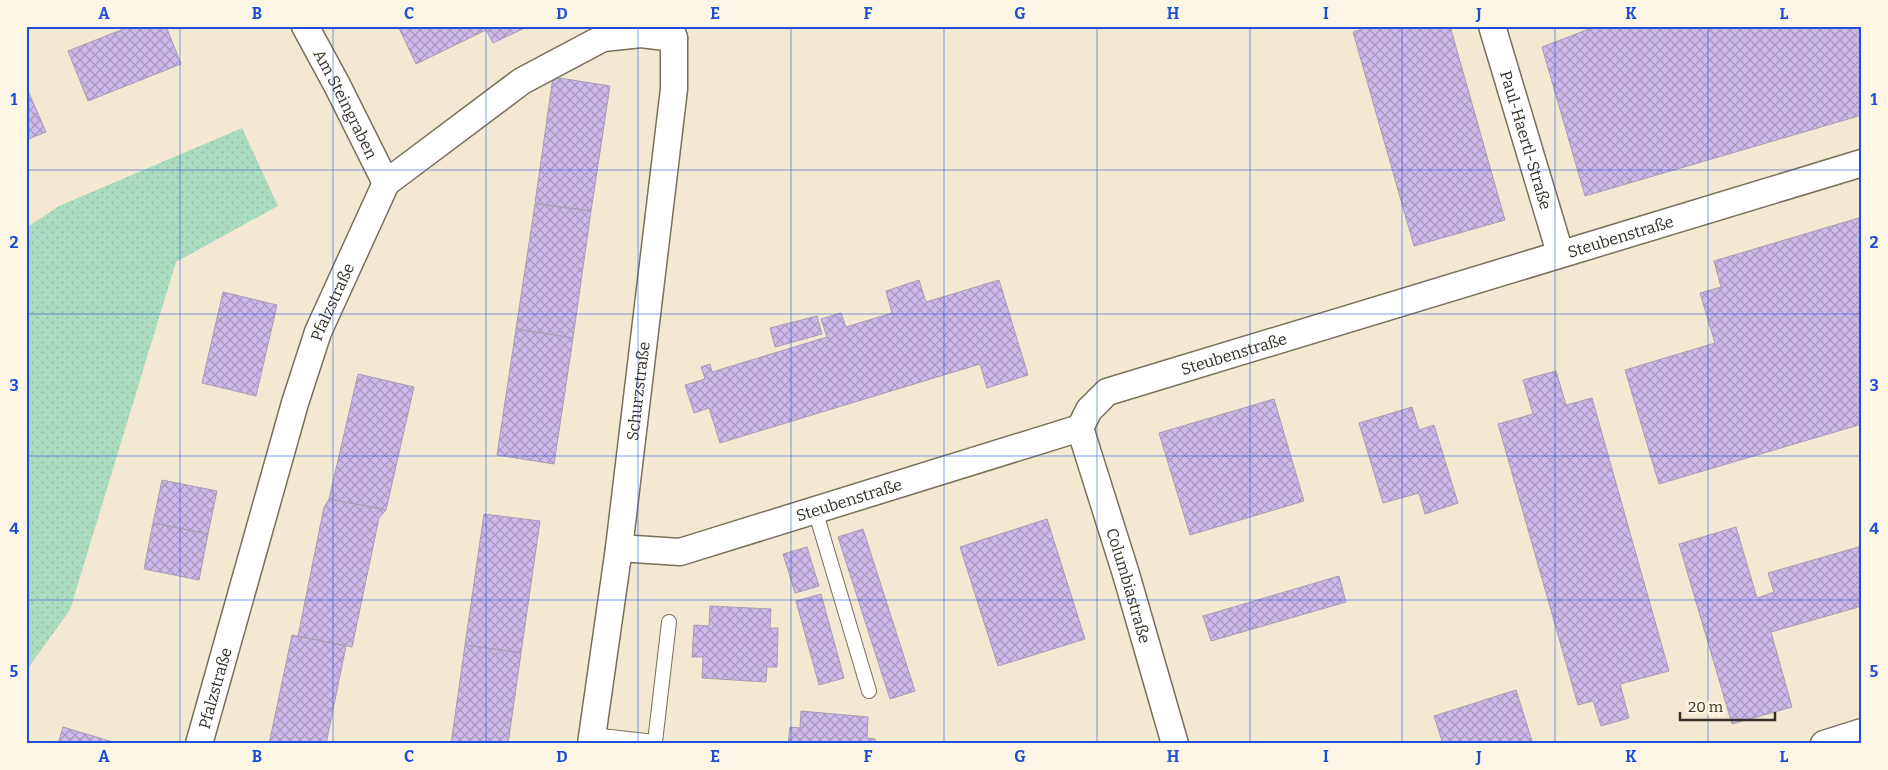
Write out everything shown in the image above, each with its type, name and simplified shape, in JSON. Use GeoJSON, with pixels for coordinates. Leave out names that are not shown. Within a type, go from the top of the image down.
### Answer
{"type":"FeatureCollection","features":[{"type":"Feature","properties":{"kind":"street","name":"Am Steingraben"},"geometry":{"type":"LineString","coordinates":[[304,26],[337,85],[386,182]]}},
{"type":"Feature","properties":{"kind":"street","name":"Paul-Haertl-Straße"},"geometry":{"type":"LineString","coordinates":[[1492,26],[1560,253]]}},
{"type":"Feature","properties":{"kind":"street","name":"Pfalzstraße"},"geometry":{"type":"LineString","coordinates":[[199,744],[295,403],[318,332],[386,182],[522,81],[603,38],[677,30]]}},
{"type":"Feature","properties":{"kind":"street","name":"Schurzstraße"},"geometry":{"type":"LineString","coordinates":[[592,739],[619,548],[674,89],[677,30]]}},
{"type":"Feature","properties":{"kind":"street","name":"Steubenstraße"},"geometry":{"type":"LineString","coordinates":[[619,548],[680,552],[1080,428],[1089,410],[1106,392],[1862,163]]}},
{"type":"Feature","properties":{"kind":"street","name":"Columbiastraße"},"geometry":{"type":"LineString","coordinates":[[1080,428],[1126,574],[1175,744]]}},
{"type":"Feature","properties":{"kind":"street"},"geometry":{"type":"LineString","coordinates":[[1824,744],[1862,732]]}},
{"type":"Feature","properties":{"kind":"lane"},"geometry":{"type":"LineString","coordinates":[[815,510],[869,691]]}},
{"type":"Feature","properties":{"kind":"lane"},"geometry":{"type":"LineString","coordinates":[[592,739],[655,742],[669,622]]}},
{"type":"Feature","properties":{"kind":"green space"},"geometry":{"type":"Polygon","coordinates":[[[242,128],[278,206],[176,262],[70,610],[26,671],[26,228],[59,206],[242,128]]]}},
{"type":"Feature","properties":{"kind":"building"},"geometry":{"type":"Polygon","coordinates":[[[131,26],[166,26],[181,64],[88,101],[68,51],[131,26]]]}},
{"type":"Feature","properties":{"kind":"building"},"geometry":{"type":"Polygon","coordinates":[[[398,26],[529,26],[493,43],[486,30],[416,64],[398,26]]]}},
{"type":"Feature","properties":{"kind":"building"},"geometry":{"type":"Polygon","coordinates":[[[1372,26],[1450,26],[1505,220],[1414,246],[1353,32],[1372,26]]]}},
{"type":"Feature","properties":{"kind":"building"},"geometry":{"type":"Polygon","coordinates":[[[1597,26],[1862,26],[1862,115],[1585,196],[1542,47],[1597,26]]]}},
{"type":"Feature","properties":{"kind":"building"},"geometry":{"type":"Polygon","coordinates":[[[553,77],[610,86],[591,211],[535,203],[553,77]]]}},
{"type":"Feature","properties":{"kind":"building"},"geometry":{"type":"Polygon","coordinates":[[[26,86],[46,132],[26,140],[26,86]]]}},
{"type":"Feature","properties":{"kind":"building"},"geometry":{"type":"Polygon","coordinates":[[[535,204],[591,211],[573,338],[516,329],[535,204]]]}},
{"type":"Feature","properties":{"kind":"building"},"geometry":{"type":"Polygon","coordinates":[[[1862,217],[1862,424],[1659,484],[1625,370],[1715,343],[1700,293],[1721,287],[1714,261],[1862,217]]]}},
{"type":"Feature","properties":{"kind":"building"},"geometry":{"type":"Polygon","coordinates":[[[919,280],[926,302],[999,280],[1028,375],[987,388],[980,364],[720,443],[709,408],[694,413],[685,385],[705,379],[701,367],[710,364],[712,372],[827,337],[821,319],[841,313],[846,327],[892,313],[886,291],[919,280]]]}},
{"type":"Feature","properties":{"kind":"building"},"geometry":{"type":"Polygon","coordinates":[[[223,292],[277,305],[256,396],[202,383],[223,292]]]}},
{"type":"Feature","properties":{"kind":"building"},"geometry":{"type":"Polygon","coordinates":[[[817,316],[822,334],[775,347],[770,328],[817,316]]]}},
{"type":"Feature","properties":{"kind":"building"},"geometry":{"type":"Polygon","coordinates":[[[516,329],[573,338],[554,464],[497,455],[516,329]]]}},
{"type":"Feature","properties":{"kind":"building"},"geometry":{"type":"Polygon","coordinates":[[[1556,371],[1566,405],[1592,398],[1669,671],[1620,684],[1629,718],[1601,726],[1593,701],[1578,705],[1498,424],[1533,414],[1523,380],[1556,371]]]}},
{"type":"Feature","properties":{"kind":"building"},"geometry":{"type":"Polygon","coordinates":[[[358,374],[414,387],[386,510],[329,499],[358,374]]]}},
{"type":"Feature","properties":{"kind":"building"},"geometry":{"type":"Polygon","coordinates":[[[1274,399],[1304,501],[1190,535],[1159,433],[1274,399]]]}},
{"type":"Feature","properties":{"kind":"building"},"geometry":{"type":"Polygon","coordinates":[[[1412,407],[1419,430],[1434,425],[1458,503],[1425,514],[1419,493],[1383,503],[1359,423],[1412,407]]]}},
{"type":"Feature","properties":{"kind":"building"},"geometry":{"type":"Polygon","coordinates":[[[162,480],[217,491],[208,534],[153,523],[162,480]]]}},
{"type":"Feature","properties":{"kind":"building"},"geometry":{"type":"Polygon","coordinates":[[[329,499],[386,510],[379,518],[352,647],[298,636],[324,507],[329,499]]]}},
{"type":"Feature","properties":{"kind":"building"},"geometry":{"type":"Polygon","coordinates":[[[484,514],[540,521],[521,653],[465,645],[484,514]]]}},
{"type":"Feature","properties":{"kind":"building"},"geometry":{"type":"Polygon","coordinates":[[[1047,519],[1085,639],[998,666],[960,547],[1047,519]]]}},
{"type":"Feature","properties":{"kind":"building"},"geometry":{"type":"Polygon","coordinates":[[[153,523],[208,534],[199,580],[144,569],[153,523]]]}},
{"type":"Feature","properties":{"kind":"building"},"geometry":{"type":"Polygon","coordinates":[[[1736,527],[1757,598],[1774,592],[1768,573],[1862,546],[1862,606],[1771,632],[1792,707],[1732,724],[1679,544],[1736,527]]]}},
{"type":"Feature","properties":{"kind":"building"},"geometry":{"type":"Polygon","coordinates":[[[863,529],[915,691],[890,699],[838,537],[863,529]]]}},
{"type":"Feature","properties":{"kind":"building"},"geometry":{"type":"Polygon","coordinates":[[[807,547],[819,586],[795,593],[783,554],[807,547]]]}},
{"type":"Feature","properties":{"kind":"building"},"geometry":{"type":"Polygon","coordinates":[[[1339,576],[1346,602],[1211,641],[1203,616],[1339,576]]]}},
{"type":"Feature","properties":{"kind":"building"},"geometry":{"type":"Polygon","coordinates":[[[821,594],[844,678],[819,685],[796,601],[821,594]]]}},
{"type":"Feature","properties":{"kind":"building"},"geometry":{"type":"Polygon","coordinates":[[[710,606],[771,609],[770,628],[778,628],[777,667],[767,667],[766,682],[702,678],[703,657],[692,657],[694,625],[709,626],[710,606]]]}},
{"type":"Feature","properties":{"kind":"building"},"geometry":{"type":"Polygon","coordinates":[[[292,635],[346,646],[326,744],[269,744],[292,635]]]}},
{"type":"Feature","properties":{"kind":"building"},"geometry":{"type":"Polygon","coordinates":[[[465,645],[521,653],[508,744],[451,744],[465,645]]]}},
{"type":"Feature","properties":{"kind":"building"},"geometry":{"type":"Polygon","coordinates":[[[1516,690],[1533,744],[1443,744],[1434,716],[1516,690]]]}},
{"type":"Feature","properties":{"kind":"building"},"geometry":{"type":"Polygon","coordinates":[[[801,711],[868,717],[867,738],[875,739],[875,744],[788,744],[790,727],[800,728],[801,711]]]}},
{"type":"Feature","properties":{"kind":"building"},"geometry":{"type":"Polygon","coordinates":[[[63,727],[113,742],[112,744],[58,744],[63,727]]]}}]}
